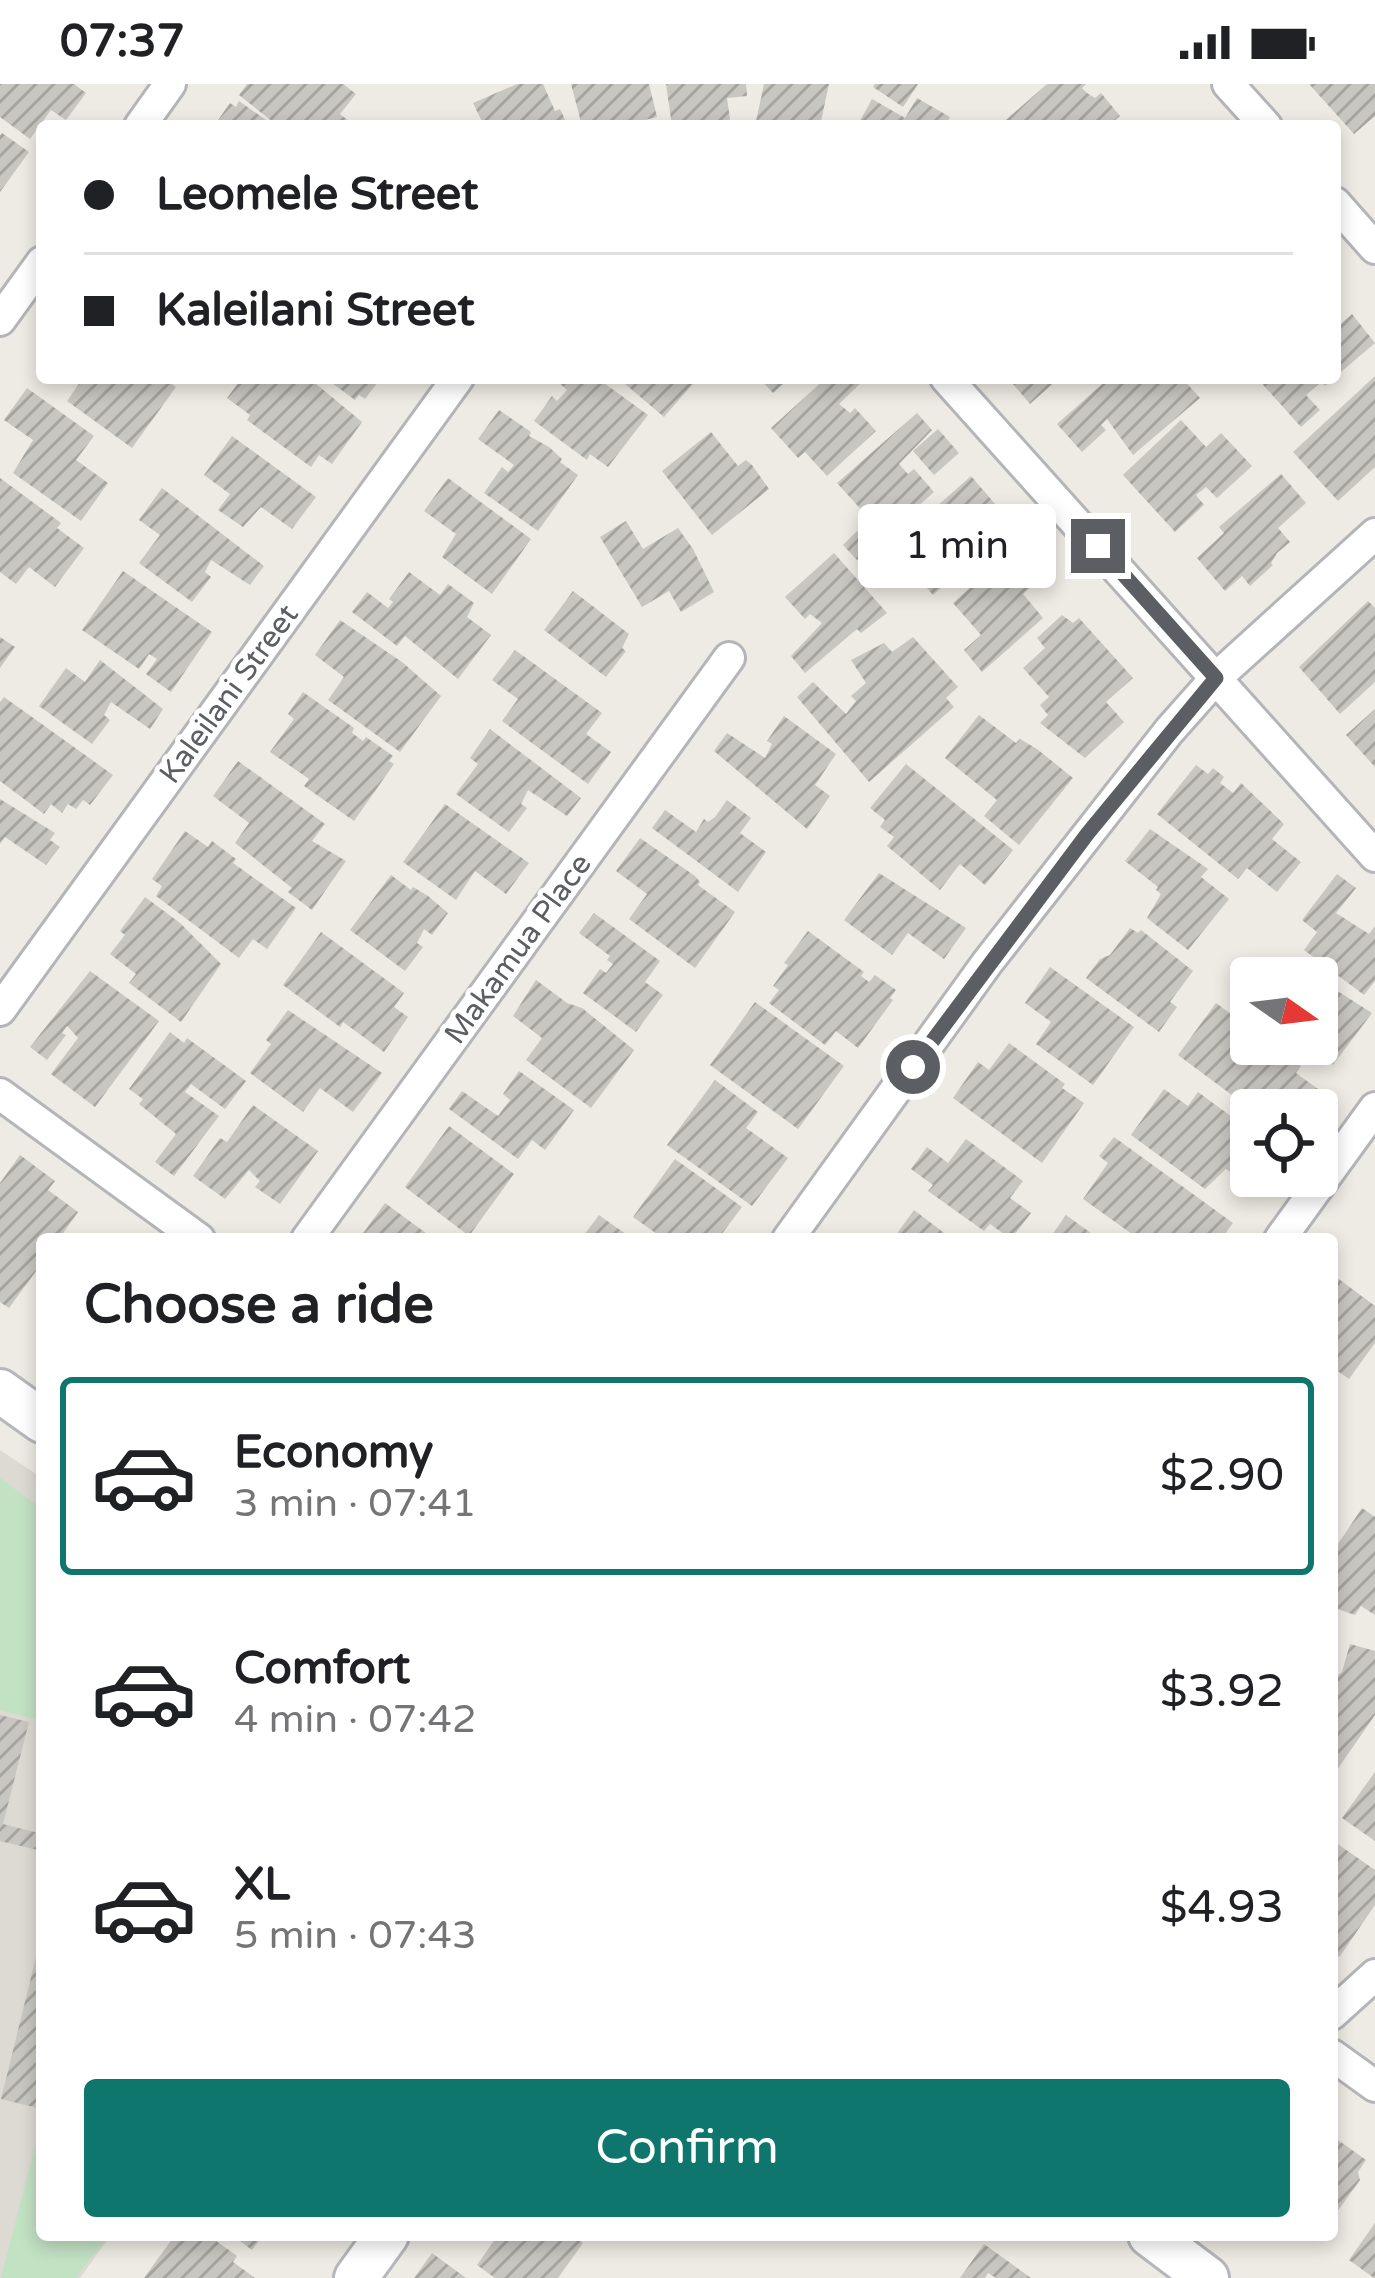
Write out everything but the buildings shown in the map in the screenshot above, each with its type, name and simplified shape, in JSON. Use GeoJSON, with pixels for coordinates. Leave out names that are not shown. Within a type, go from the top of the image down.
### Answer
{"type":"FeatureCollection","features":[{"type":"Feature","properties":{"kind":"main road"},"geometry":{"type":"LineString","coordinates":[[0,1391],[36,1417]]}},
{"type":"Feature","properties":{"kind":"main road"},"geometry":{"type":"LineString","coordinates":[[356,2278],[383,2241]]}},
{"type":"Feature","properties":{"kind":"main road"},"geometry":{"type":"LineString","coordinates":[[1158,2241],[1208,2278]]}},
{"type":"Feature","properties":{"kind":"street"},"geometry":{"type":"LineString","coordinates":[[144,120],[170,84]]}},
{"type":"Feature","properties":{"kind":"street"},"geometry":{"type":"LineString","coordinates":[[1228,84],[1261,120]]}},
{"type":"Feature","properties":{"kind":"street"},"geometry":{"type":"LineString","coordinates":[[1341,210],[1375,248]]}},
{"type":"Feature","properties":{"kind":"street"},"geometry":{"type":"LineString","coordinates":[[0,320],[36,270]]}},
{"type":"Feature","properties":{"kind":"street","name":"Kaleilani Street"},"geometry":{"type":"LineString","coordinates":[[0,1010],[454,384]]}},
{"type":"Feature","properties":{"kind":"street"},"geometry":{"type":"LineString","coordinates":[[951,384],[1375,856]]}},
{"type":"Feature","properties":{"kind":"street"},"geometry":{"type":"LineString","coordinates":[[792,1233],[987,963],[1169,731],[1216,678],[1375,534]]}},
{"type":"Feature","properties":{"kind":"street","name":"Makamua Place"},"geometry":{"type":"LineString","coordinates":[[311,1233],[729,658]]}},
{"type":"Feature","properties":{"kind":"street"},"geometry":{"type":"LineString","coordinates":[[0,1094],[191,1233]]}},
{"type":"Feature","properties":{"kind":"street"},"geometry":{"type":"LineString","coordinates":[[1284,1233],[1375,1108]]}},
{"type":"Feature","properties":{"kind":"street"},"geometry":{"type":"LineString","coordinates":[[1338,2009],[1375,1975]]}},
{"type":"Feature","properties":{"kind":"street"},"geometry":{"type":"LineString","coordinates":[[1338,2059],[1375,2086]]}},
{"type":"Feature","properties":{"kind":"shaded area"},"geometry":{"type":"Polygon","coordinates":[[[0,1450],[36,1474],[36,2241],[107,2241],[80,2278],[0,2278],[0,1450]]]}},
{"type":"Feature","properties":{"kind":"green space"},"geometry":{"type":"Polygon","coordinates":[[[0,1478],[36,1505],[36,1719],[0,1710],[0,1478]]]}},
{"type":"Feature","properties":{"kind":"green space"},"geometry":{"type":"Polygon","coordinates":[[[36,2142],[36,2241],[104,2241],[76,2278],[1,2278],[36,2142]]]}},
{"type":"Feature","properties":{"kind":"route"},"geometry":{"type":"LineString","coordinates":[[913,1067],[1088,833],[1216,678],[1098,546]]}}]}
